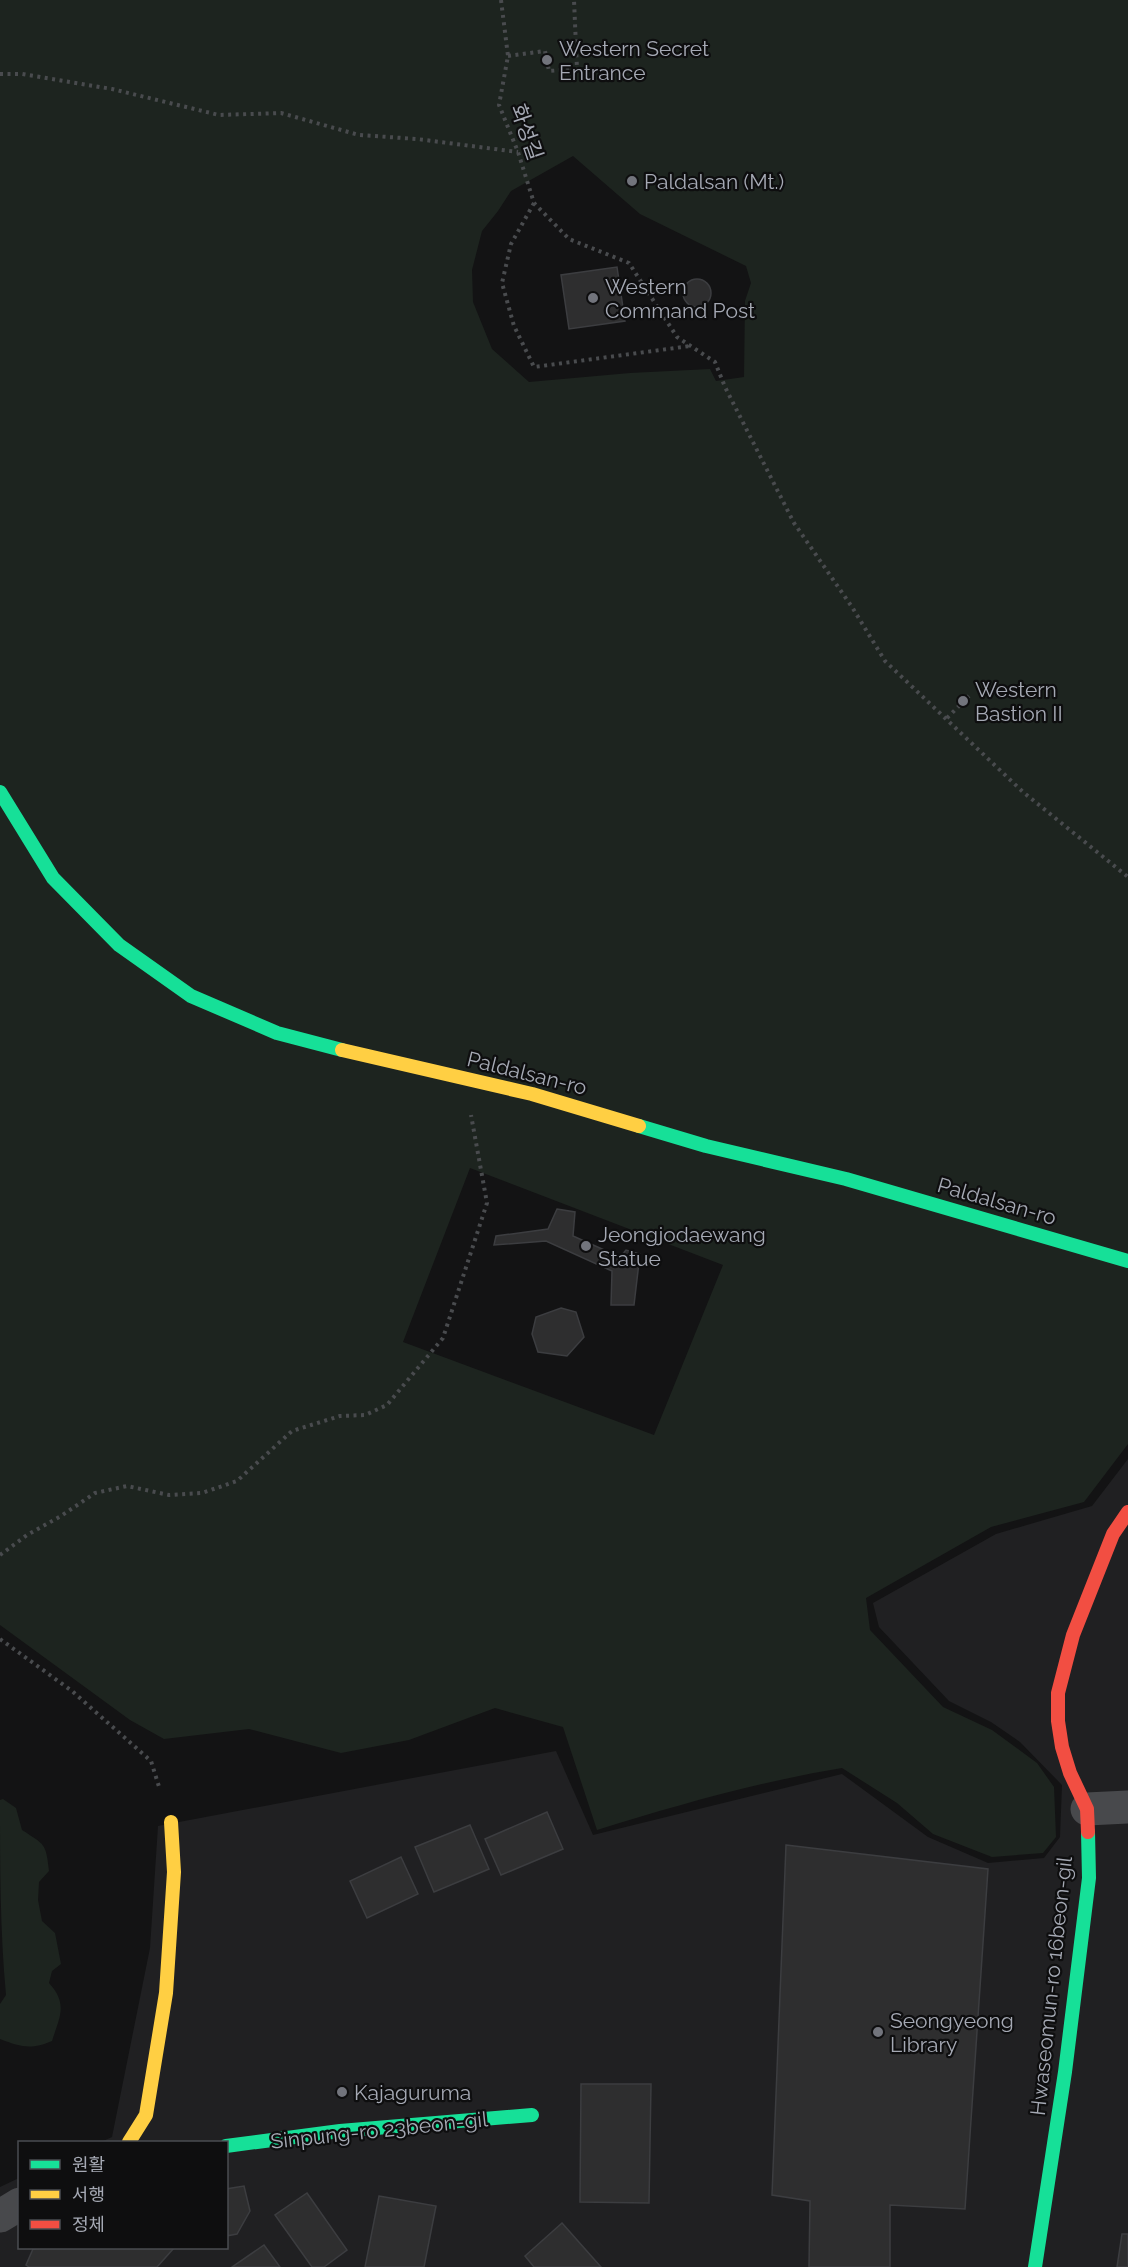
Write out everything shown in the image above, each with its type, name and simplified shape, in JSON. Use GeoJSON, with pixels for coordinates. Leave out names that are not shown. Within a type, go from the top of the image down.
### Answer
{"type":"FeatureCollection","features":[{"type":"Feature","properties":{"kind":"street","name":"Paldalsan-ro"},"geometry":{"type":"LineString","coordinates":[[0,792],[53,878],[119,945],[191,996],[277,1033],[387,1062],[532,1094],[706,1146],[846,1179],[1128,1261]]}},
{"type":"Feature","properties":{"kind":"street","name":"Hwaseomun-ro 16beon-gil"},"geometry":{"type":"LineString","coordinates":[[1035,2267],[1065,2072],[1089,1878],[1087,1809],[1070,1773],[1062,1748],[1058,1721],[1058,1693],[1073,1635],[1113,1534],[1128,1512]]}},
{"type":"Feature","properties":{"kind":"street"},"geometry":{"type":"LineString","coordinates":[[1087,1809],[1128,1807]]}},
{"type":"Feature","properties":{"kind":"street"},"geometry":{"type":"LineString","coordinates":[[130,2141],[146,2115],[166,1993],[174,1872],[171,1822]]}},
{"type":"Feature","properties":{"kind":"street","name":"Sinpung-ro 23beon-gil"},"geometry":{"type":"LineString","coordinates":[[228,2146],[340,2131],[532,2115]]}},
{"type":"Feature","properties":{"kind":"street"},"geometry":{"type":"LineString","coordinates":[[0,2216],[18,2205]]}},
{"type":"Feature","properties":{"kind":"path","name":"화성길"},"geometry":{"type":"LineString","coordinates":[[501,0],[508,56],[499,105],[518,152],[534,202]]}},
{"type":"Feature","properties":{"kind":"path"},"geometry":{"type":"LineString","coordinates":[[508,56],[545,51],[549,71],[577,69],[574,0]]}},
{"type":"Feature","properties":{"kind":"path"},"geometry":{"type":"LineString","coordinates":[[0,74],[22,74],[112,89],[219,115],[281,113],[359,135],[417,139],[518,152]]}},
{"type":"Feature","properties":{"kind":"path"},"geometry":{"type":"LineString","coordinates":[[690,346],[534,367],[514,326],[502,283],[511,244],[534,202],[569,239],[629,263],[677,337],[715,362],[725,387],[794,523],[852,607],[885,661],[1023,792],[1128,877]]}},
{"type":"Feature","properties":{"kind":"path"},"geometry":{"type":"LineString","coordinates":[[947,718],[969,696]]}},
{"type":"Feature","properties":{"kind":"path"},"geometry":{"type":"LineString","coordinates":[[0,1555],[27,1534],[61,1516],[95,1493],[127,1486],[169,1495],[202,1493],[237,1481],[292,1431],[340,1416],[365,1415],[387,1405],[443,1338],[487,1203],[470,1107]]}},
{"type":"Feature","properties":{"kind":"path"},"geometry":{"type":"LineString","coordinates":[[0,1639],[72,1691],[151,1761],[171,1822]]}},
{"type":"Feature","properties":{"kind":"shaded area"},"geometry":{"type":"Polygon","coordinates":[[[0,0],[1128,0],[1128,1444],[1084,1502],[991,1527],[866,1598],[870,1630],[943,1707],[992,1730],[1037,1763],[1054,1787],[1056,1837],[1043,1853],[992,1857],[933,1834],[897,1803],[842,1768],[718,1795],[597,1830],[563,1727],[495,1708],[409,1740],[341,1753],[249,1729],[164,1739],[130,1720],[0,1625],[0,0]],[[573,156],[511,191],[482,231],[472,270],[473,302],[492,349],[529,382],[710,369],[716,381],[744,377],[745,301],[751,283],[746,266],[640,214],[573,156]],[[470,1168],[403,1342],[654,1435],[723,1265],[470,1168]]]}},
{"type":"Feature","properties":{"kind":"shaded area"},"geometry":{"type":"Polygon","coordinates":[[[1128,1459],[1128,2267],[0,2267],[0,2187],[18,2178],[18,2249],[228,2249],[228,2141],[103,2141],[112,2137],[150,1948],[158,1826],[556,1751],[593,1835],[842,1774],[928,1837],[988,1863],[1044,1858],[1060,1837],[1062,1785],[1020,1742],[991,1722],[949,1701],[879,1627],[873,1603],[996,1534],[1092,1506],[1128,1459]]]}},
{"type":"Feature","properties":{"kind":"shaded area"},"geometry":{"type":"Polygon","coordinates":[[[3,1799],[16,1808],[22,1830],[40,1842],[47,1855],[49,1871],[39,1882],[38,1900],[42,1921],[55,1933],[61,1964],[52,1971],[49,1983],[59,1997],[61,2010],[52,2041],[32,2046],[20,2046],[0,2039],[0,2004],[6,1995],[0,1873],[0,1800],[3,1799]]]}},
{"type":"Feature","properties":{"kind":"building","name":"Western Command Post"},"geometry":{"type":"Polygon","coordinates":[[[617,267],[625,321],[569,329],[561,275],[617,267]]]}},
{"type":"Feature","properties":{"kind":"building"},"geometry":{"type":"Polygon","coordinates":[[[697,279],[707,283],[711,293],[707,303],[697,307],[687,303],[683,293],[687,283],[697,279]]]}},
{"type":"Feature","properties":{"kind":"building"},"geometry":{"type":"Polygon","coordinates":[[[557,1209],[575,1212],[573,1236],[620,1257],[626,1250],[640,1254],[634,1305],[611,1305],[612,1271],[546,1241],[494,1245],[496,1236],[548,1229],[557,1209]]]}},
{"type":"Feature","properties":{"kind":"building"},"geometry":{"type":"Polygon","coordinates":[[[561,1308],[576,1312],[584,1337],[567,1356],[538,1352],[532,1334],[536,1317],[561,1308]]]}},
{"type":"Feature","properties":{"kind":"building"},"geometry":{"type":"Polygon","coordinates":[[[547,1812],[563,1849],[501,1875],[485,1839],[547,1812]]]}},
{"type":"Feature","properties":{"kind":"building"},"geometry":{"type":"Polygon","coordinates":[[[470,1825],[489,1869],[434,1892],[415,1847],[470,1825]]]}},
{"type":"Feature","properties":{"kind":"building","name":"Seongyeong Library"},"geometry":{"type":"Polygon","coordinates":[[[786,1845],[988,1869],[965,2209],[890,2205],[890,2267],[809,2267],[810,2201],[772,2195],[786,1845]]]}},
{"type":"Feature","properties":{"kind":"building"},"geometry":{"type":"Polygon","coordinates":[[[401,1857],[418,1894],[367,1918],[350,1881],[401,1857]]]}},
{"type":"Feature","properties":{"kind":"building"},"geometry":{"type":"Polygon","coordinates":[[[581,2084],[651,2084],[649,2203],[580,2202],[581,2084]]]}},
{"type":"Feature","properties":{"kind":"building"},"geometry":{"type":"Polygon","coordinates":[[[244,2186],[250,2211],[237,2234],[228,2236],[228,2189],[244,2186]]]}},
{"type":"Feature","properties":{"kind":"building"},"geometry":{"type":"Polygon","coordinates":[[[307,2193],[347,2250],[324,2267],[312,2267],[275,2215],[307,2193]]]}},
{"type":"Feature","properties":{"kind":"building"},"geometry":{"type":"Polygon","coordinates":[[[379,2196],[436,2206],[424,2267],[365,2267],[379,2196]]]}},
{"type":"Feature","properties":{"kind":"building"},"geometry":{"type":"Polygon","coordinates":[[[562,2223],[601,2267],[534,2267],[525,2256],[562,2223]]]}},
{"type":"Feature","properties":{"kind":"building"},"geometry":{"type":"Polygon","coordinates":[[[1122,2234],[1128,2234],[1128,2267],[1117,2267],[1122,2234]]]}},
{"type":"Feature","properties":{"kind":"building"},"geometry":{"type":"Polygon","coordinates":[[[264,2245],[280,2267],[232,2267],[264,2245]]]}},
{"type":"Feature","properties":{"kind":"building"},"geometry":{"type":"Polygon","coordinates":[[[33,2249],[173,2249],[157,2267],[29,2267],[26,2265],[33,2249]]]}},
{"type":"Feature","properties":{"kind":"traffic: fast"},"geometry":{"type":"LineString","coordinates":[[0,792],[53,878],[119,945],[191,996],[277,1033],[342,1050]]}},
{"type":"Feature","properties":{"kind":"traffic: fast"},"geometry":{"type":"LineString","coordinates":[[639,1126],[706,1146],[846,1179],[1128,1261]]}},
{"type":"Feature","properties":{"kind":"traffic: fast"},"geometry":{"type":"LineString","coordinates":[[1035,2267],[1065,2072],[1089,1878],[1088,1832]]}},
{"type":"Feature","properties":{"kind":"traffic: fast"},"geometry":{"type":"LineString","coordinates":[[228,2146],[340,2131],[532,2115]]}},
{"type":"Feature","properties":{"kind":"traffic: slow"},"geometry":{"type":"LineString","coordinates":[[342,1050],[532,1094],[639,1126]]}},
{"type":"Feature","properties":{"kind":"traffic: slow"},"geometry":{"type":"LineString","coordinates":[[130,2141],[146,2115],[166,1993],[174,1872],[171,1822]]}},
{"type":"Feature","properties":{"kind":"traffic: jam"},"geometry":{"type":"LineString","coordinates":[[1088,1832],[1087,1809],[1070,1773],[1062,1747],[1058,1721],[1058,1693],[1073,1635],[1113,1534],[1128,1512]]}},
{"type":"Feature","properties":{"kind":"place","name":"Western Secret Entrance"},"geometry":{"type":"Point","coordinates":[547,60]}},
{"type":"Feature","properties":{"kind":"place","name":"Paldalsan (Mt.)"},"geometry":{"type":"Point","coordinates":[632,181]}},
{"type":"Feature","properties":{"kind":"place","name":"Western Command Post"},"geometry":{"type":"Point","coordinates":[593,298]}},
{"type":"Feature","properties":{"kind":"place","name":"Western Bastion II"},"geometry":{"type":"Point","coordinates":[963,701]}},
{"type":"Feature","properties":{"kind":"place","name":"Jeongjodaewang Statue"},"geometry":{"type":"Point","coordinates":[586,1246]}},
{"type":"Feature","properties":{"kind":"place","name":"Seongyeong Library"},"geometry":{"type":"Point","coordinates":[878,2032]}},
{"type":"Feature","properties":{"kind":"place","name":"Kajaguruma"},"geometry":{"type":"Point","coordinates":[342,2092]}}]}
